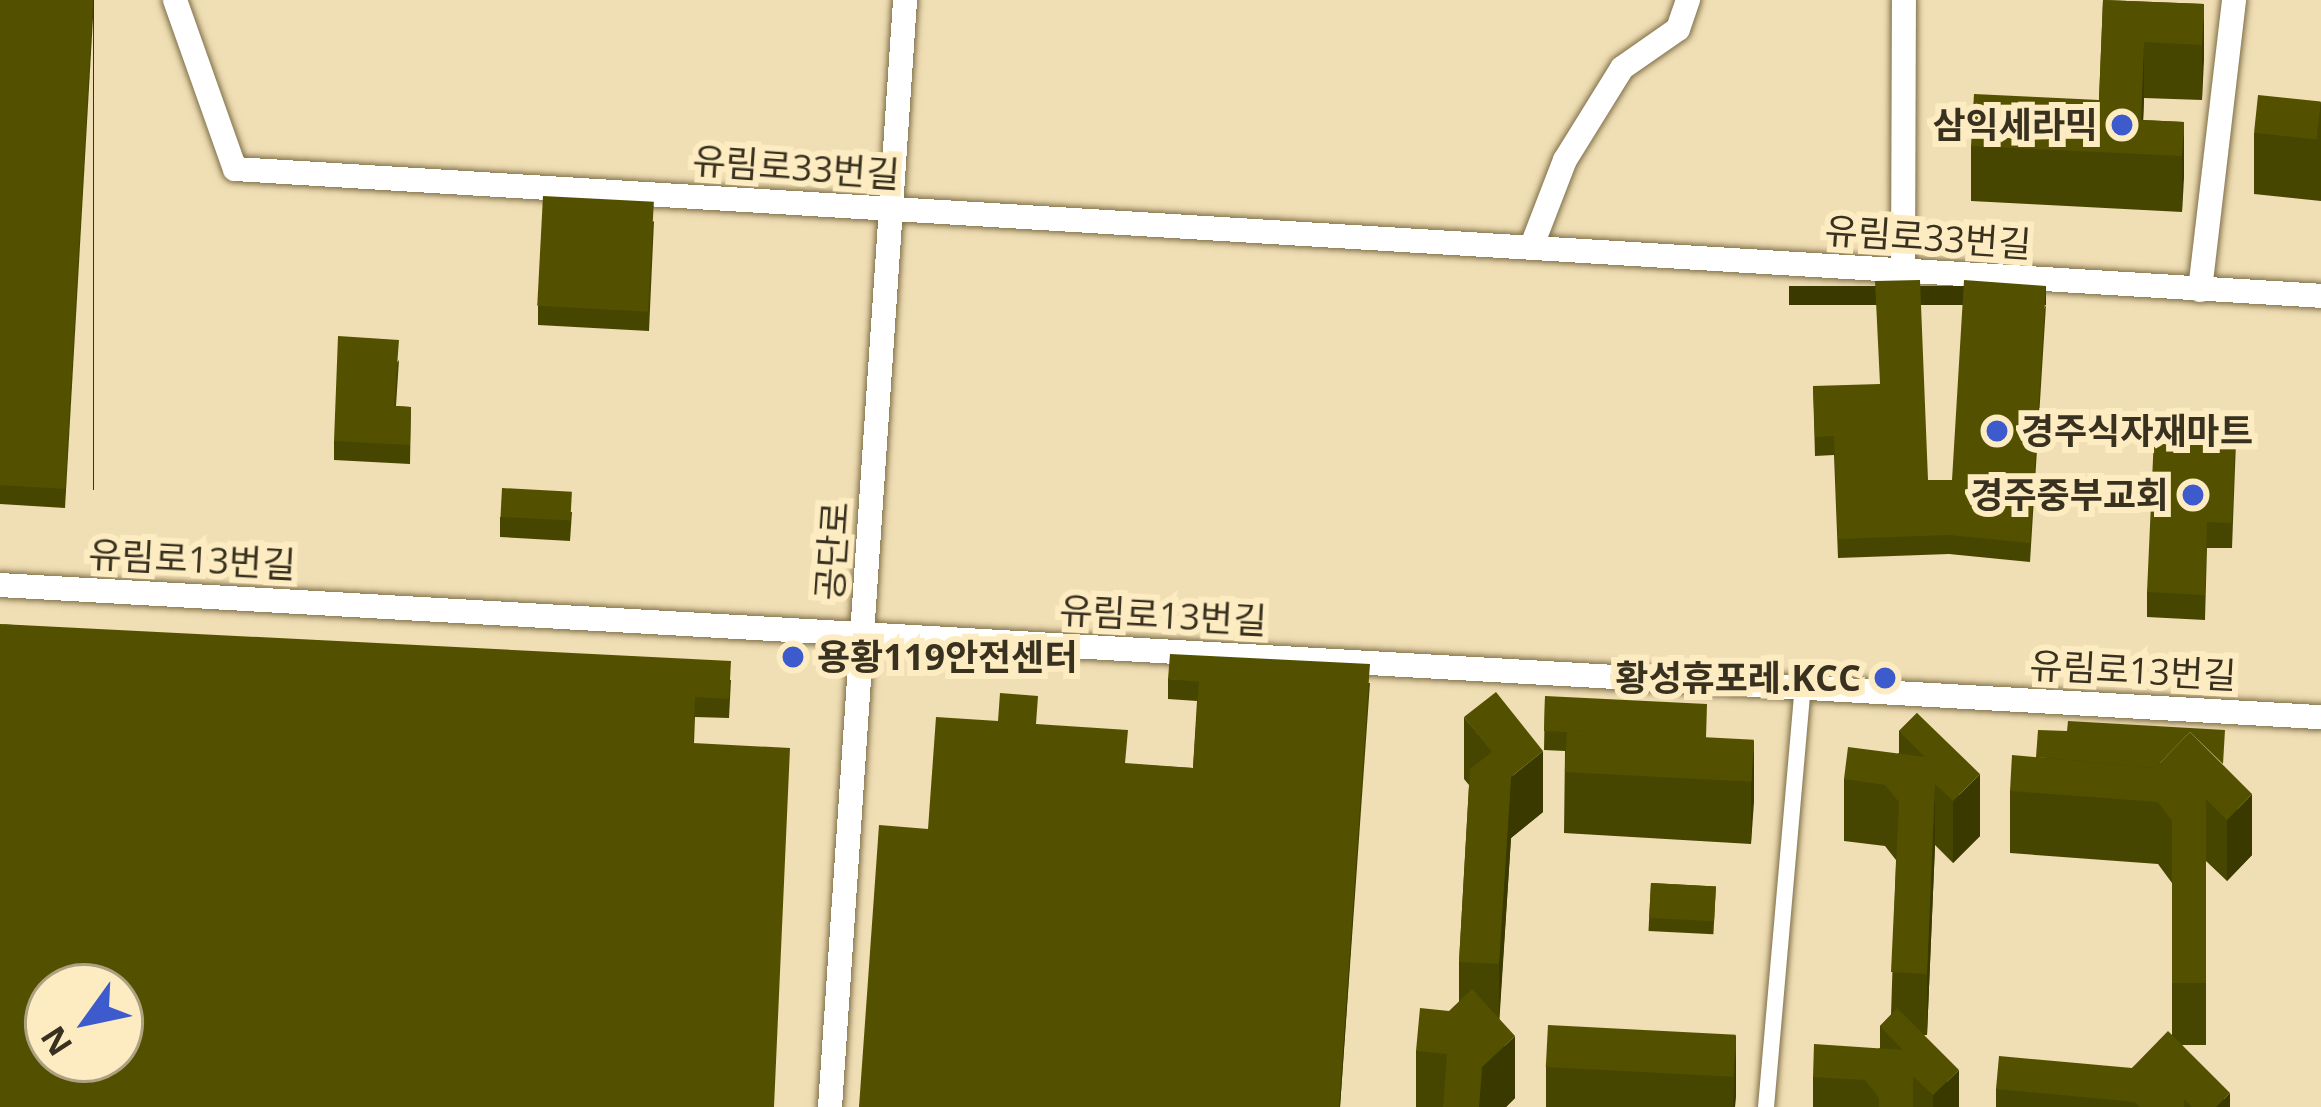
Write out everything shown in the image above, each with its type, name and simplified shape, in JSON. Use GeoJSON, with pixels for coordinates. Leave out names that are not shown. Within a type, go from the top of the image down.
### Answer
{"type":"FeatureCollection","features":[{"type":"Feature","properties":{"kind":"street","name":"유림로33번길"},"geometry":{"type":"LineString","coordinates":[[175,0],[235,169],[2321,296]]}},
{"type":"Feature","properties":{"kind":"street","name":"공단로"},"geometry":{"type":"LineString","coordinates":[[830,1107],[905,0]]}},
{"type":"Feature","properties":{"kind":"street"},"geometry":{"type":"LineString","coordinates":[[1531,248],[1565,160],[1622,68],[1678,29],[1688,0]]}},
{"type":"Feature","properties":{"kind":"street"},"geometry":{"type":"LineString","coordinates":[[1903,271],[1904,0]]}},
{"type":"Feature","properties":{"kind":"street"},"geometry":{"type":"LineString","coordinates":[[2200,290],[2234,0]]}},
{"type":"Feature","properties":{"kind":"street","name":"유림로13번길"},"geometry":{"type":"LineString","coordinates":[[0,584],[2321,717]]}},
{"type":"Feature","properties":{"kind":"street"},"geometry":{"type":"LineString","coordinates":[[1766,1107],[1803,687]]}},
{"type":"Feature","properties":{"kind":"building"},"geometry":{"type":"Polygon","coordinates":[[[0,0],[93,0],[65,489],[0,485],[0,0]]]}},
{"type":"Feature","properties":{"kind":"building"},"geometry":{"type":"Polygon","coordinates":[[[2103,0],[2204,4],[2202,45],[2144,42],[2141,120],[2184,122],[2182,156],[1971,146],[1974,94],[2099,100],[2103,0]]]}},
{"type":"Feature","properties":{"kind":"building"},"geometry":{"type":"Polygon","coordinates":[[[2258,95],[2321,102],[2317,139],[2254,133],[2258,95]]]}},
{"type":"Feature","properties":{"kind":"building"},"geometry":{"type":"Polygon","coordinates":[[[543,196],[654,202],[648,312],[537,306],[543,196]]]}},
{"type":"Feature","properties":{"kind":"building"},"geometry":{"type":"Polygon","coordinates":[[[1920,280],[1928,480],[1952,480],[1964,280],[2046,286],[2030,543],[1949,535],[1838,539],[1834,436],[1815,437],[1813,386],[1880,384],[1875,281],[1920,280]]]}},
{"type":"Feature","properties":{"kind":"building"},"geometry":{"type":"Polygon","coordinates":[[[338,336],[399,340],[394,406],[411,407],[410,445],[334,441],[338,336]]]}},
{"type":"Feature","properties":{"kind":"building","name":"경주중부교회"},"geometry":{"type":"Polygon","coordinates":[[[2155,414],[2236,417],[2232,523],[2207,522],[2205,595],[2147,592],[2155,414]]]}},
{"type":"Feature","properties":{"kind":"building"},"geometry":{"type":"Polygon","coordinates":[[[502,488],[572,492],[570,521],[500,517],[502,488]]]}},
{"type":"Feature","properties":{"kind":"building"},"geometry":{"type":"Polygon","coordinates":[[[0,624],[731,661],[729,699],[695,697],[693,743],[790,748],[774,1107],[0,1107],[0,624]]]}},
{"type":"Feature","properties":{"kind":"building"},"geometry":{"type":"Polygon","coordinates":[[[1170,654],[1370,664],[1339,1107],[859,1107],[879,825],[928,829],[936,717],[998,721],[1000,693],[1038,696],[1036,724],[1128,730],[1125,763],[1193,768],[1199,682],[1168,679],[1170,654]]]}},
{"type":"Feature","properties":{"kind":"building"},"geometry":{"type":"Polygon","coordinates":[[[1496,692],[1543,751],[1511,777],[1499,964],[1459,962],[1470,769],[1492,752],[1464,717],[1496,692]]]}},
{"type":"Feature","properties":{"kind":"building"},"geometry":{"type":"Polygon","coordinates":[[[1545,696],[1707,704],[1706,738],[1544,731],[1545,696]]]}},
{"type":"Feature","properties":{"kind":"building"},"geometry":{"type":"Polygon","coordinates":[[[1917,713],[1980,774],[1953,801],[1935,784],[1927,974],[1891,972],[1899,802],[1885,785],[1844,779],[1848,747],[1925,757],[1899,731],[1917,713]]]}},
{"type":"Feature","properties":{"kind":"building"},"geometry":{"type":"Polygon","coordinates":[[[2068,721],[2225,730],[2223,764],[2190,732],[2155,768],[2036,757],[2038,730],[2067,731],[2068,721]]]}},
{"type":"Feature","properties":{"kind":"building"},"geometry":{"type":"Polygon","coordinates":[[[1567,730],[1754,740],[1752,782],[1565,772],[1567,730]]]}},
{"type":"Feature","properties":{"kind":"building"},"geometry":{"type":"Polygon","coordinates":[[[2190,732],[2252,794],[2227,820],[2206,799],[2206,983],[2172,983],[2172,821],[2158,802],[2010,791],[2012,755],[2155,768],[2190,732]]]}},
{"type":"Feature","properties":{"kind":"building"},"geometry":{"type":"Polygon","coordinates":[[[1651,883],[1716,886],[1714,921],[1649,918],[1651,883]]]}},
{"type":"Feature","properties":{"kind":"building"},"geometry":{"type":"Polygon","coordinates":[[[1472,989],[1515,1036],[1482,1067],[1479,1107],[1443,1107],[1447,1054],[1416,1051],[1420,1008],[1449,1011],[1472,989]]]}},
{"type":"Feature","properties":{"kind":"building"},"geometry":{"type":"Polygon","coordinates":[[[1897,1008],[1959,1070],[1933,1095],[1913,1076],[1913,1107],[1879,1107],[1879,1098],[1865,1080],[1813,1077],[1814,1044],[1903,1050],[1880,1026],[1897,1008]]]}},
{"type":"Feature","properties":{"kind":"building"},"geometry":{"type":"Polygon","coordinates":[[[1548,1025],[1736,1035],[1734,1077],[1546,1067],[1548,1025]]]}},
{"type":"Feature","properties":{"kind":"building"},"geometry":{"type":"Polygon","coordinates":[[[2168,1031],[2230,1093],[2216,1107],[2192,1107],[2184,1099],[2184,1107],[2140,1107],[2135,1102],[1996,1089],[1999,1056],[2132,1068],[2168,1031]]]}},
{"type":"Feature","properties":{"kind":"place","name":"삼익세라믹"},"geometry":{"type":"Point","coordinates":[2122,125]}},
{"type":"Feature","properties":{"kind":"place","name":"경주식자재마트"},"geometry":{"type":"Point","coordinates":[1997,431]}},
{"type":"Feature","properties":{"kind":"place","name":"경주중부교회"},"geometry":{"type":"Point","coordinates":[2193,495]}},
{"type":"Feature","properties":{"kind":"place","name":"용황119안전센터"},"geometry":{"type":"Point","coordinates":[793,657]}},
{"type":"Feature","properties":{"kind":"place","name":"황성휴포레.KCC"},"geometry":{"type":"Point","coordinates":[1885,678]}}]}
